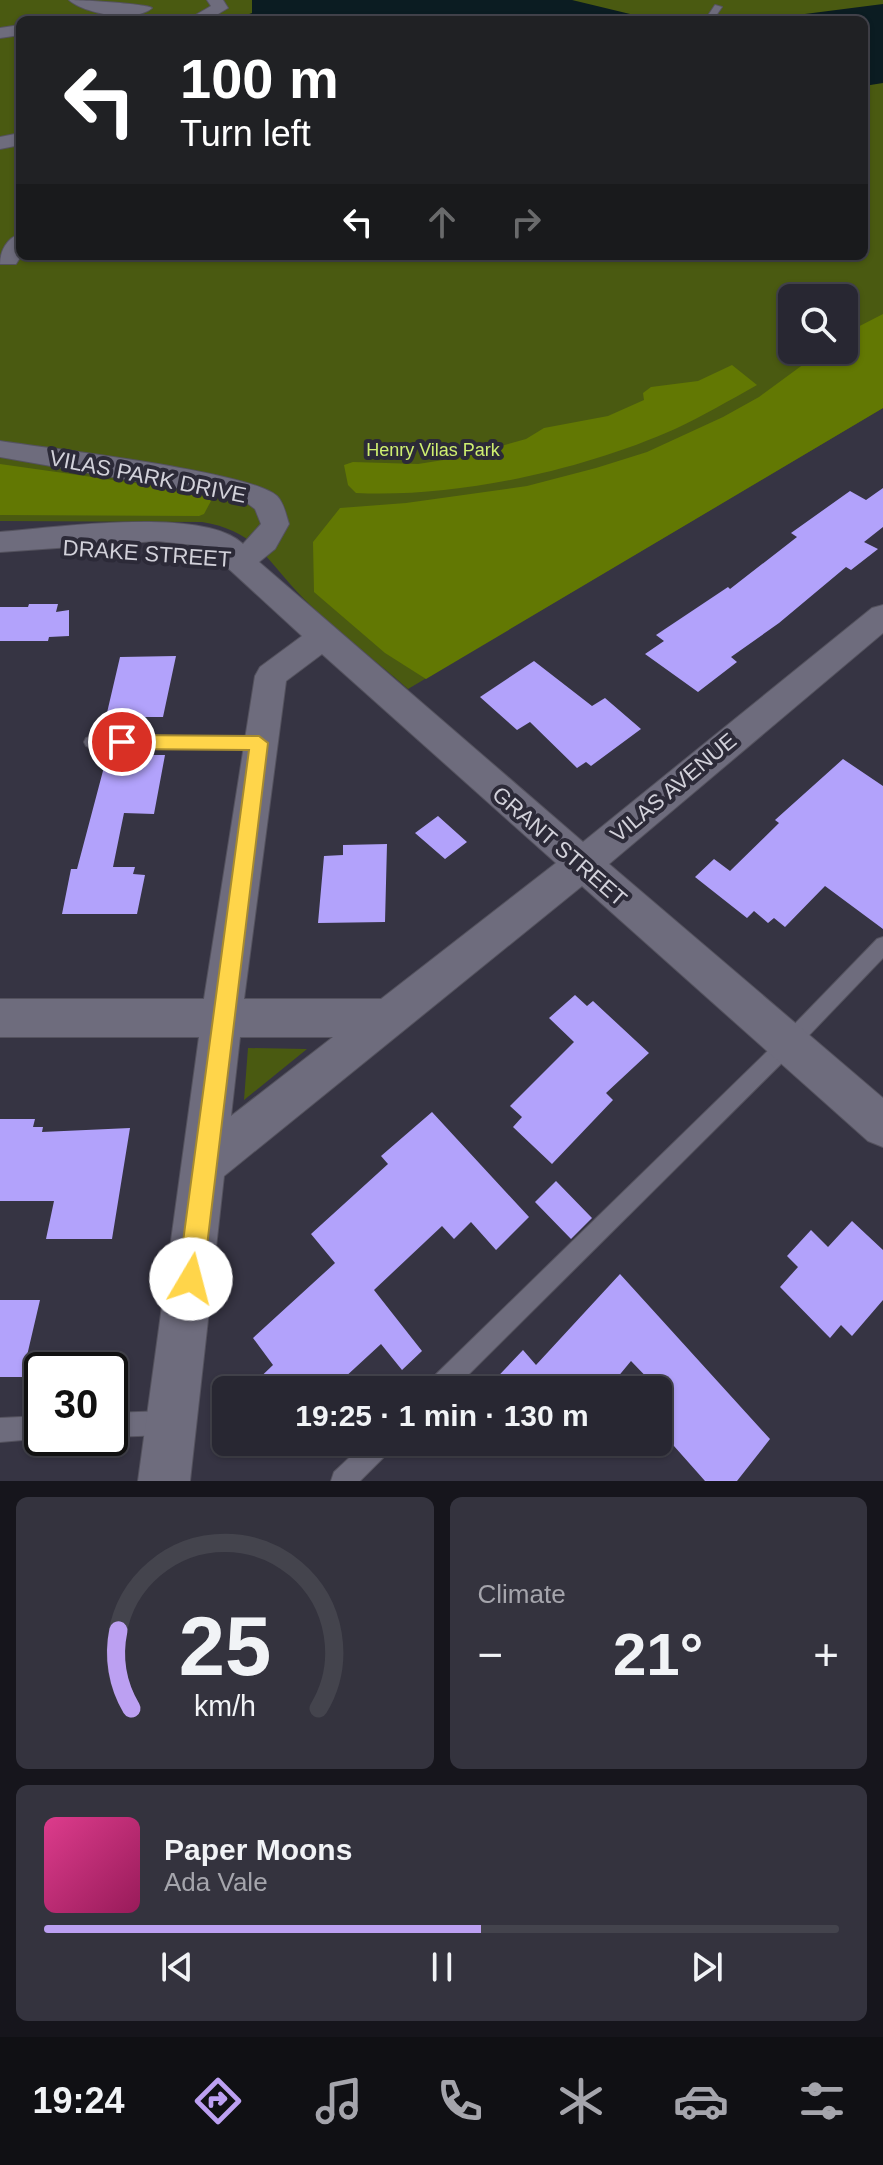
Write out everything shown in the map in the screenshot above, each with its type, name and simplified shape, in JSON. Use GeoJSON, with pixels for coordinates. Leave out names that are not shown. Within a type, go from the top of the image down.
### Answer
{"type":"FeatureCollection","features":[{"type":"Feature","properties":{"kind":"street"},"geometry":{"type":"LineString","coordinates":[[77,0],[133,10]]}},
{"type":"Feature","properties":{"kind":"street"},"geometry":{"type":"LineString","coordinates":[[203,16],[220,8],[215,0]]}},
{"type":"Feature","properties":{"kind":"street","name":"VILAS PARK DRIVE"},"geometry":{"type":"LineString","coordinates":[[0,449],[141,471],[253,494],[268,504],[275,524],[265,542],[240,562]]}},
{"type":"Feature","properties":{"kind":"street","name":"DRAKE STREET"},"geometry":{"type":"LineString","coordinates":[[0,542],[204,552],[240,562]]}},
{"type":"Feature","properties":{"kind":"street","name":"GRANT STREET"},"geometry":{"type":"LineString","coordinates":[[240,562],[581,865],[883,1126]]}},
{"type":"Feature","properties":{"kind":"street","name":"VILAS AVENUE"},"geometry":{"type":"LineString","coordinates":[[206,1163],[581,865],[883,616]]}},
{"type":"Feature","properties":{"kind":"street"},"geometry":{"type":"LineString","coordinates":[[164,1481],[259,743],[271,676],[323,637]]}},
{"type":"Feature","properties":{"kind":"street"},"geometry":{"type":"LineString","coordinates":[[0,1018],[388,1018]]}},
{"type":"Feature","properties":{"kind":"lane"},"geometry":{"type":"LineString","coordinates":[[712,16],[718,7]]}},
{"type":"Feature","properties":{"kind":"lane"},"geometry":{"type":"LineString","coordinates":[[92,742],[259,743]]}},
{"type":"Feature","properties":{"kind":"lane"},"geometry":{"type":"LineString","coordinates":[[450,1376],[788,1044],[883,945]]}},
{"type":"Feature","properties":{"kind":"lane"},"geometry":{"type":"LineString","coordinates":[[128,1424],[171,1423]]}},
{"type":"Feature","properties":{"kind":"lane"},"geometry":{"type":"LineString","coordinates":[[0,1430],[24,1429]]}},
{"type":"Feature","properties":{"kind":"lane"},"geometry":{"type":"LineString","coordinates":[[343,1481],[369,1456]]}},
{"type":"Feature","properties":{"kind":"green space","name":"Henry Vilas Park"},"geometry":{"type":"Polygon","coordinates":[[[0,0],[883,0],[883,408],[408,689],[316,611],[260,550],[221,526],[202,522],[0,521],[0,0]]]}},
{"type":"Feature","properties":{"kind":"green space"},"geometry":{"type":"Polygon","coordinates":[[[883,314],[883,408],[426,679],[385,653],[314,592],[313,542],[340,508],[406,503],[527,486],[647,452],[759,397],[804,364],[858,364],[858,327],[883,314]]]}},
{"type":"Feature","properties":{"kind":"green space"},"geometry":{"type":"Polygon","coordinates":[[[732,365],[757,385],[675,429],[601,457],[519,478],[436,491],[356,493],[348,485],[344,465],[353,462],[418,464],[462,457],[526,439],[544,428],[608,416],[644,400],[643,393],[651,387],[698,381],[732,365]]]}},
{"type":"Feature","properties":{"kind":"green space"},"geometry":{"type":"Polygon","coordinates":[[[0,464],[205,493],[211,501],[204,514],[199,516],[0,515],[0,464]]]}},
{"type":"Feature","properties":{"kind":"green space"},"geometry":{"type":"Polygon","coordinates":[[[248,1048],[307,1049],[244,1100],[248,1048]]]}},
{"type":"Feature","properties":{"kind":"shaded area"},"geometry":{"type":"Polygon","coordinates":[[[252,0],[572,0],[638,16],[244,16],[252,13],[252,0]]]}},
{"type":"Feature","properties":{"kind":"shaded area"},"geometry":{"type":"Polygon","coordinates":[[[883,4],[883,83],[868,85],[868,16],[790,16],[883,4]]]}},
{"type":"Feature","properties":{"kind":"building"},"geometry":{"type":"Polygon","coordinates":[[[883,488],[883,527],[864,542],[878,549],[851,570],[846,567],[779,623],[731,657],[737,662],[698,692],[645,654],[664,641],[656,635],[728,587],[730,589],[797,537],[791,533],[850,491],[866,500],[883,488]]]}},
{"type":"Feature","properties":{"kind":"building"},"geometry":{"type":"Polygon","coordinates":[[[29,604],[58,604],[56,612],[69,610],[69,636],[49,637],[48,641],[0,641],[0,607],[28,607],[29,604]]]}},
{"type":"Feature","properties":{"kind":"building"},"geometry":{"type":"Polygon","coordinates":[[[176,656],[163,717],[106,717],[120,657],[176,656]]]}},
{"type":"Feature","properties":{"kind":"building"},"geometry":{"type":"Polygon","coordinates":[[[534,661],[592,706],[605,698],[641,729],[591,766],[586,762],[577,768],[530,722],[517,730],[480,697],[534,661]]]}},
{"type":"Feature","properties":{"kind":"building"},"geometry":{"type":"Polygon","coordinates":[[[133,755],[165,755],[154,814],[124,813],[113,867],[135,867],[133,874],[145,875],[137,914],[62,914],[71,869],[77,869],[104,767],[130,768],[133,755]]]}},
{"type":"Feature","properties":{"kind":"building"},"geometry":{"type":"Polygon","coordinates":[[[843,759],[883,786],[883,929],[825,886],[785,927],[774,918],[768,923],[754,911],[747,918],[695,877],[714,859],[730,871],[779,823],[775,820],[843,759]]]}},
{"type":"Feature","properties":{"kind":"building"},"geometry":{"type":"Polygon","coordinates":[[[438,816],[467,842],[445,859],[415,833],[438,816]]]}},
{"type":"Feature","properties":{"kind":"building"},"geometry":{"type":"Polygon","coordinates":[[[387,844],[385,922],[318,923],[324,856],[343,855],[343,845],[387,844]]]}},
{"type":"Feature","properties":{"kind":"building"},"geometry":{"type":"Polygon","coordinates":[[[575,995],[587,1006],[593,1001],[649,1053],[606,1093],[613,1100],[552,1164],[513,1127],[522,1117],[510,1106],[574,1042],[549,1018],[575,995]]]}},
{"type":"Feature","properties":{"kind":"building"},"geometry":{"type":"Polygon","coordinates":[[[432,1112],[529,1217],[496,1250],[471,1222],[454,1239],[442,1226],[374,1290],[422,1351],[402,1370],[381,1344],[346,1376],[262,1376],[273,1365],[253,1338],[335,1263],[311,1234],[388,1164],[381,1156],[432,1112]]]}},
{"type":"Feature","properties":{"kind":"building"},"geometry":{"type":"Polygon","coordinates":[[[0,1119],[35,1119],[33,1127],[43,1127],[42,1132],[130,1128],[112,1239],[46,1239],[54,1201],[0,1201],[0,1119]]]}},
{"type":"Feature","properties":{"kind":"building"},"geometry":{"type":"Polygon","coordinates":[[[556,1181],[592,1218],[571,1239],[535,1202],[556,1181]]]}},
{"type":"Feature","properties":{"kind":"building"},"geometry":{"type":"Polygon","coordinates":[[[852,1221],[883,1250],[883,1300],[852,1336],[841,1325],[830,1338],[780,1287],[798,1267],[787,1256],[811,1230],[828,1247],[852,1221]]]}},
{"type":"Feature","properties":{"kind":"building"},"geometry":{"type":"Polygon","coordinates":[[[620,1274],[770,1439],[737,1481],[705,1481],[672,1444],[672,1376],[645,1376],[631,1361],[619,1376],[498,1376],[523,1350],[536,1365],[620,1274]]]}},
{"type":"Feature","properties":{"kind":"building"},"geometry":{"type":"Polygon","coordinates":[[[0,1300],[40,1300],[28,1352],[24,1352],[22,1377],[0,1377],[0,1300]]]}},
{"type":"Feature","properties":{"kind":"route"},"geometry":{"type":"LineString","coordinates":[[122,742],[259,743],[191,1279]]}}]}
